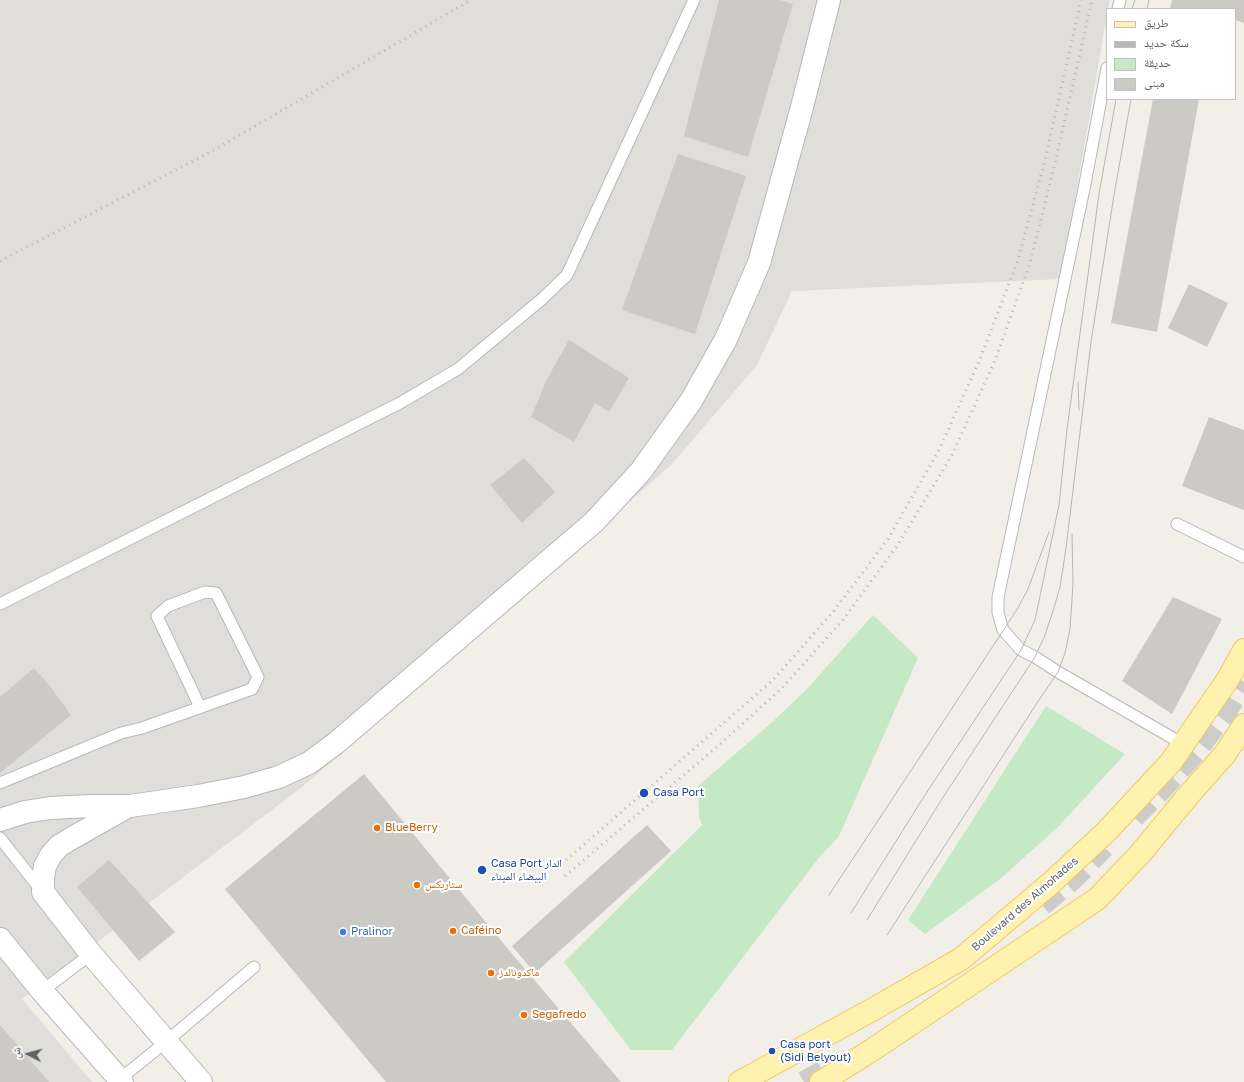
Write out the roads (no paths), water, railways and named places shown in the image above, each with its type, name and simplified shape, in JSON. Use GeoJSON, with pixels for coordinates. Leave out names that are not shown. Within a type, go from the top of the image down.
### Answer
{"type":"FeatureCollection","features":[{"type":"Feature","properties":{"kind":"main road","name":"Boulevard des Almohades"},"geometry":{"type":"LineString","coordinates":[[740,1082],[962,959],[1051,883],[1107,831],[1171,762],[1228,679],[1244,650]]}},
{"type":"Feature","properties":{"kind":"main road"},"geometry":{"type":"LineString","coordinates":[[821,1082],[872,1050],[1097,899],[1140,854],[1187,797],[1226,754],[1244,725]]}},
{"type":"Feature","properties":{"kind":"street"},"geometry":{"type":"LineString","coordinates":[[0,820],[24,812],[50,808],[130,806],[198,796],[244,787],[279,777],[308,763],[342,738],[594,522],[641,471],[691,401],[726,339],[759,263],[802,108],[829,0]]}},
{"type":"Feature","properties":{"kind":"street"},"geometry":{"type":"LineString","coordinates":[[130,806],[59,846],[51,855],[45,866],[43,892],[91,954],[202,1082]]}},
{"type":"Feature","properties":{"kind":"street"},"geometry":{"type":"LineString","coordinates":[[0,939],[42,991],[121,1080]]}},
{"type":"Feature","properties":{"kind":"lane"},"geometry":{"type":"LineString","coordinates":[[0,604],[400,403],[458,369],[542,299],[567,275],[694,0]]}},
{"type":"Feature","properties":{"kind":"lane"},"geometry":{"type":"LineString","coordinates":[[1106,73],[1084,189],[998,597],[998,613],[1003,630],[1021,650],[1183,744]]}},
{"type":"Feature","properties":{"kind":"lane"},"geometry":{"type":"LineString","coordinates":[[1177,524],[1244,557]]}},
{"type":"Feature","properties":{"kind":"lane"},"geometry":{"type":"LineString","coordinates":[[0,783],[121,733],[142,728],[200,708],[252,690],[258,677],[216,593],[205,592],[168,606],[158,616],[200,708]]}},
{"type":"Feature","properties":{"kind":"lane"},"geometry":{"type":"LineString","coordinates":[[0,838],[43,892]]}},
{"type":"Feature","properties":{"kind":"lane"},"geometry":{"type":"LineString","coordinates":[[42,991],[91,954]]}},
{"type":"Feature","properties":{"kind":"lane"},"geometry":{"type":"LineString","coordinates":[[121,1080],[254,967]]}},
{"type":"Feature","properties":{"kind":"tunnel"},"geometry":{"type":"LineString","coordinates":[[1134,817],[1163,788],[1196,751],[1227,710],[1244,682]]}},
{"type":"Feature","properties":{"kind":"tunnel"},"geometry":{"type":"LineString","coordinates":[[1042,905],[1074,878],[1104,847]]}},
{"type":"Feature","properties":{"kind":"tunnel"},"geometry":{"type":"LineString","coordinates":[[804,1082],[836,1064]]}},
{"type":"Feature","properties":{"kind":"tram line"},"geometry":{"type":"LineString","coordinates":[[1132,8],[1135,0]]}},
{"type":"Feature","properties":{"kind":"tram line"},"geometry":{"type":"LineString","coordinates":[[1147,8],[1149,0]]}},
{"type":"Feature","properties":{"kind":"tram line"},"geometry":{"type":"LineString","coordinates":[[851,913],[925,795],[1021,650],[1035,620],[1059,505],[1067,429],[1099,194],[1116,100]]}},
{"type":"Feature","properties":{"kind":"tram line"},"geometry":{"type":"LineString","coordinates":[[867,920],[940,802],[1035,657],[1045,635],[1053,611],[1060,587],[1066,548],[1091,342],[1131,100]]}},
{"type":"Feature","properties":{"kind":"tram line"},"geometry":{"type":"LineString","coordinates":[[1078,382],[1079,410]]}},
{"type":"Feature","properties":{"kind":"tram line"},"geometry":{"type":"LineString","coordinates":[[829,895],[1018,608],[1028,589],[1049,532]]}},
{"type":"Feature","properties":{"kind":"tram line"},"geometry":{"type":"LineString","coordinates":[[887,935],[1058,672],[1065,653],[1070,629],[1073,584],[1072,534]]}},
{"type":"Feature","properties":{"kind":"railway"},"geometry":{"type":"LineString","coordinates":[[0,261],[216,149],[471,0]]}},
{"type":"Feature","properties":{"kind":"railway"},"geometry":{"type":"LineString","coordinates":[[557,868],[773,680],[833,612],[888,539],[939,450],[980,359],[1018,260],[1045,160],[1081,0]]}},
{"type":"Feature","properties":{"kind":"railway"},"geometry":{"type":"LineString","coordinates":[[565,876],[719,745],[781,689],[842,621],[897,546],[952,455],[994,363],[1030,263],[1055,163],[1092,0]]}},
{"type":"Feature","properties":{"kind":"place","name":"Casa Port"},"geometry":{"type":"Point","coordinates":[644,793]}},
{"type":"Feature","properties":{"kind":"place","name":"BlueBerry"},"geometry":{"type":"Point","coordinates":[377,828]}},
{"type":"Feature","properties":{"kind":"place","name":"Casa Port الدار البيضاء الميناء"},"geometry":{"type":"Point","coordinates":[482,870]}},
{"type":"Feature","properties":{"kind":"place","name":"ستاربكس"},"geometry":{"type":"Point","coordinates":[417,885]}},
{"type":"Feature","properties":{"kind":"place","name":"Caféino"},"geometry":{"type":"Point","coordinates":[453,931]}},
{"type":"Feature","properties":{"kind":"place","name":"Pralinor"},"geometry":{"type":"Point","coordinates":[343,932]}},
{"type":"Feature","properties":{"kind":"place","name":"ماكدونالدز"},"geometry":{"type":"Point","coordinates":[491,973]}},
{"type":"Feature","properties":{"kind":"place","name":"Segafredo"},"geometry":{"type":"Point","coordinates":[524,1015]}},
{"type":"Feature","properties":{"kind":"place","name":"Casa port (Sidi Belyout)"},"geometry":{"type":"Point","coordinates":[772,1051]}}]}
